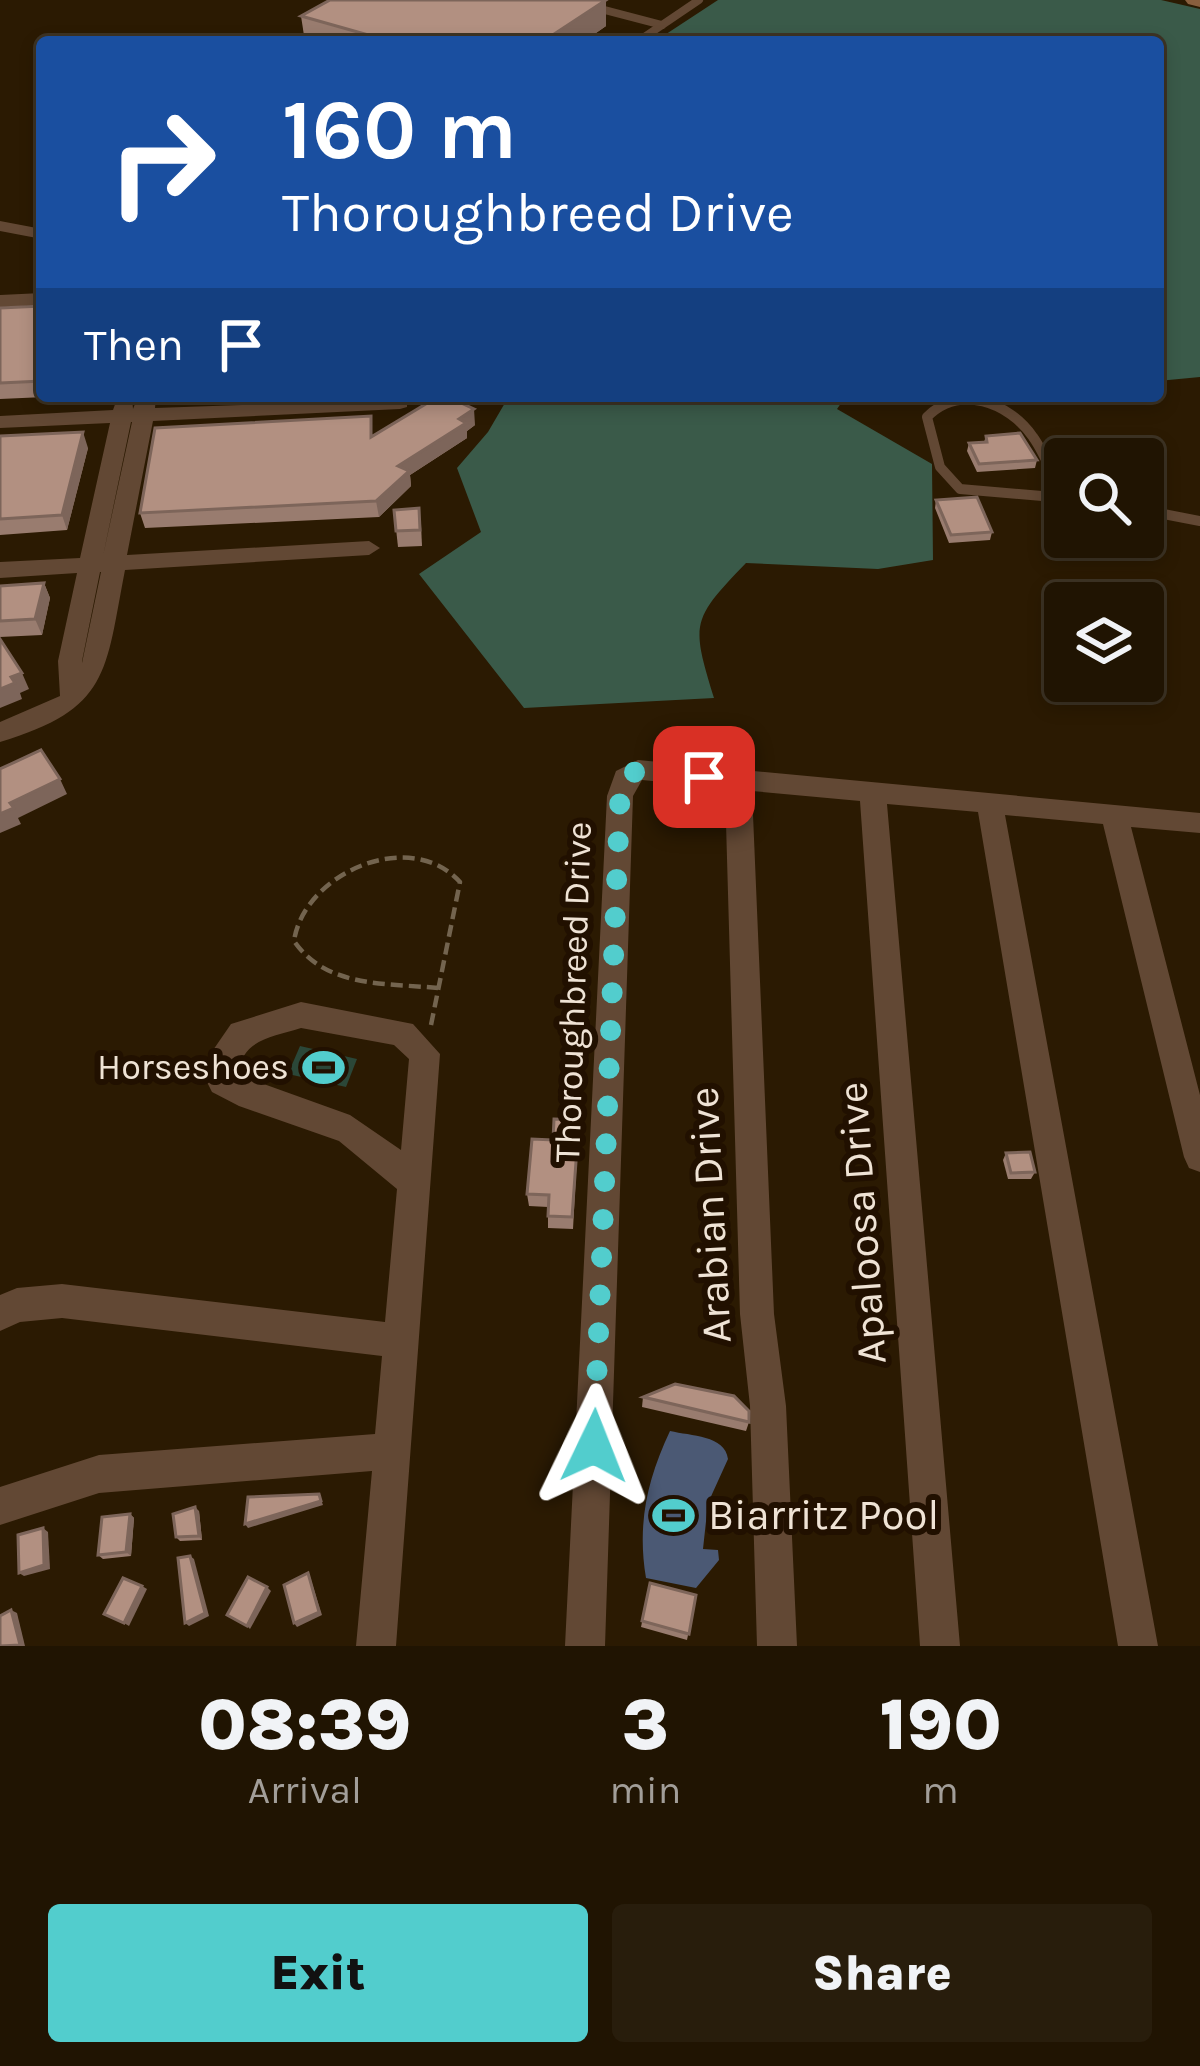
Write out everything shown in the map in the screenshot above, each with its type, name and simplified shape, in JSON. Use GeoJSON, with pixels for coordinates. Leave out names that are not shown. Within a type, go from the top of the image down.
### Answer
{"type":"FeatureCollection","features":[{"type":"Feature","properties":{"kind":"street"},"geometry":{"type":"LineString","coordinates":[[0,226],[36,233]]}},
{"type":"Feature","properties":{"kind":"street"},"geometry":{"type":"LineString","coordinates":[[0,301],[36,299]]}},
{"type":"Feature","properties":{"kind":"street"},"geometry":{"type":"LineString","coordinates":[[0,422],[135,405],[400,403]]}},
{"type":"Feature","properties":{"kind":"street"},"geometry":{"type":"LineString","coordinates":[[0,733],[73,700],[95,662],[102,564],[135,405]]}},
{"type":"Feature","properties":{"kind":"street"},"geometry":{"type":"LineString","coordinates":[[0,570],[369,548]]}},
{"type":"Feature","properties":{"kind":"street","name":"Thoroughbreed Drive"},"geometry":{"type":"LineString","coordinates":[[586,1646],[620,796],[625,778],[638,770],[1200,823]]}},
{"type":"Feature","properties":{"kind":"street","name":"Arabian Drive"},"geometry":{"type":"LineString","coordinates":[[737,780],[757,1313],[768,1406],[777,1646]]}},
{"type":"Feature","properties":{"kind":"street","name":"Apaloosa Drive"},"geometry":{"type":"LineString","coordinates":[[874,793],[940,1646]]}},
{"type":"Feature","properties":{"kind":"street"},"geometry":{"type":"LineString","coordinates":[[990,803],[1138,1646]]}},
{"type":"Feature","properties":{"kind":"street"},"geometry":{"type":"LineString","coordinates":[[1114,815],[1200,1156]]}},
{"type":"Feature","properties":{"kind":"street"},"geometry":{"type":"LineString","coordinates":[[376,1646],[425,1054],[402,1033],[301,1015],[242,1033],[224,1056],[223,1082],[243,1095],[337,1124],[371,1143],[414,1183]]}},
{"type":"Feature","properties":{"kind":"street"},"geometry":{"type":"LineString","coordinates":[[0,1314],[17,1305],[62,1301],[401,1341]]}},
{"type":"Feature","properties":{"kind":"street"},"geometry":{"type":"LineString","coordinates":[[0,1506],[99,1474],[392,1451]]}},
{"type":"Feature","properties":{"kind":"lane"},"geometry":{"type":"LineString","coordinates":[[566,0],[662,25]]}},
{"type":"Feature","properties":{"kind":"lane"},"geometry":{"type":"LineString","coordinates":[[646,36],[699,0]]}},
{"type":"Feature","properties":{"kind":"lane"},"geometry":{"type":"LineString","coordinates":[[942,402],[927,417],[941,475],[950,484],[960,489],[1014,490],[1064,498]]}},
{"type":"Feature","properties":{"kind":"lane"},"geometry":{"type":"LineString","coordinates":[[986,402],[1033,436],[1064,498]]}},
{"type":"Feature","properties":{"kind":"lane"},"geometry":{"type":"LineString","coordinates":[[1164,514],[1200,521]]}},
{"type":"Feature","properties":{"kind":"path"},"geometry":{"type":"LineString","coordinates":[[425,1054],[460,882],[442,863],[405,856],[365,865],[323,885],[298,910],[293,934],[304,957],[343,977],[438,988]]}},
{"type":"Feature","properties":{"kind":"green space"},"geometry":{"type":"Polygon","coordinates":[[[718,0],[1161,0],[1200,9],[1200,377],[1164,380],[1164,36],[663,36],[718,0]]]}},
{"type":"Feature","properties":{"kind":"green space"},"geometry":{"type":"Polygon","coordinates":[[[506,402],[842,402],[837,409],[932,464],[933,560],[878,569],[746,563],[715,598],[701,624],[702,653],[714,698],[524,708],[419,574],[481,532],[457,468],[488,432],[506,402]]]}},
{"type":"Feature","properties":{"kind":"green space","name":"Horseshoes"},"geometry":{"type":"Polygon","coordinates":[[[300,1046],[357,1059],[346,1087],[288,1074],[300,1046]]]}},
{"type":"Feature","properties":{"kind":"water","name":"Biarritz Pool"},"geometry":{"type":"Polygon","coordinates":[[[670,1431],[714,1441],[728,1459],[708,1503],[703,1549],[718,1550],[719,1560],[696,1588],[646,1578],[646,1503],[670,1431]]]}},
{"type":"Feature","properties":{"kind":"building"},"geometry":{"type":"Polygon","coordinates":[[[330,0],[606,0],[551,36],[372,36],[301,16],[330,0]]]}},
{"type":"Feature","properties":{"kind":"building"},"geometry":{"type":"Polygon","coordinates":[[[36,306],[36,381],[0,383],[0,308],[36,306]]]}},
{"type":"Feature","properties":{"kind":"building"},"geometry":{"type":"Polygon","coordinates":[[[429,402],[459,402],[474,409],[459,419],[466,423],[398,466],[409,471],[376,501],[140,513],[155,428],[371,416],[371,437],[429,402]]]}},
{"type":"Feature","properties":{"kind":"building"},"geometry":{"type":"Polygon","coordinates":[[[83,432],[62,515],[0,519],[0,436],[83,432]]]}},
{"type":"Feature","properties":{"kind":"building"},"geometry":{"type":"Polygon","coordinates":[[[1020,433],[1037,460],[979,464],[969,443],[987,442],[986,436],[1020,433]]]}},
{"type":"Feature","properties":{"kind":"building"},"geometry":{"type":"Polygon","coordinates":[[[977,497],[992,532],[951,535],[936,500],[977,497]]]}},
{"type":"Feature","properties":{"kind":"building"},"geometry":{"type":"Polygon","coordinates":[[[419,508],[420,530],[396,531],[394,510],[419,508]]]}},
{"type":"Feature","properties":{"kind":"building"},"geometry":{"type":"Polygon","coordinates":[[[44,583],[35,619],[0,621],[0,586],[44,583]]]}},
{"type":"Feature","properties":{"kind":"building"},"geometry":{"type":"Polygon","coordinates":[[[0,639],[22,673],[11,677],[15,683],[0,689],[0,639]]]}},
{"type":"Feature","properties":{"kind":"building"},"geometry":{"type":"Polygon","coordinates":[[[41,750],[60,779],[10,803],[14,808],[0,814],[0,769],[41,750]]]}},
{"type":"Feature","properties":{"kind":"building"},"geometry":{"type":"Polygon","coordinates":[[[554,1119],[579,1120],[572,1217],[548,1216],[549,1195],[527,1194],[532,1139],[553,1140],[554,1119]]]}},
{"type":"Feature","properties":{"kind":"building"},"geometry":{"type":"Polygon","coordinates":[[[1030,1152],[1035,1172],[1011,1173],[1006,1153],[1030,1152]]]}},
{"type":"Feature","properties":{"kind":"building"},"geometry":{"type":"Polygon","coordinates":[[[675,1384],[734,1396],[749,1411],[749,1422],[643,1397],[675,1384]]]}},
{"type":"Feature","properties":{"kind":"building"},"geometry":{"type":"Polygon","coordinates":[[[319,1494],[321,1501],[245,1524],[248,1497],[319,1494]]]}},
{"type":"Feature","properties":{"kind":"building"},"geometry":{"type":"Polygon","coordinates":[[[195,1507],[199,1536],[176,1537],[173,1514],[195,1507]]]}},
{"type":"Feature","properties":{"kind":"building"},"geometry":{"type":"Polygon","coordinates":[[[130,1514],[126,1552],[98,1555],[102,1517],[130,1514]]]}},
{"type":"Feature","properties":{"kind":"building"},"geometry":{"type":"Polygon","coordinates":[[[43,1528],[44,1565],[19,1573],[18,1535],[43,1528]]]}},
{"type":"Feature","properties":{"kind":"building"},"geometry":{"type":"Polygon","coordinates":[[[190,1556],[205,1613],[185,1623],[178,1558],[190,1556]]]}},
{"type":"Feature","properties":{"kind":"building"},"geometry":{"type":"Polygon","coordinates":[[[308,1573],[319,1612],[294,1623],[284,1585],[308,1573]]]}},
{"type":"Feature","properties":{"kind":"building"},"geometry":{"type":"Polygon","coordinates":[[[248,1577],[267,1587],[247,1626],[227,1615],[248,1577]]]}},
{"type":"Feature","properties":{"kind":"building"},"geometry":{"type":"Polygon","coordinates":[[[123,1578],[142,1586],[124,1623],[104,1614],[123,1578]]]}},
{"type":"Feature","properties":{"kind":"building"},"geometry":{"type":"Polygon","coordinates":[[[650,1583],[696,1595],[689,1634],[642,1621],[650,1583]]]}},
{"type":"Feature","properties":{"kind":"building"},"geometry":{"type":"Polygon","coordinates":[[[11,1610],[20,1645],[0,1646],[0,1616],[11,1610]]]}},
{"type":"Feature","properties":{"kind":"place","name":"Horseshoes"},"geometry":{"type":"Point","coordinates":[323,1067]}},
{"type":"Feature","properties":{"kind":"place","name":"Biarritz Pool"},"geometry":{"type":"Point","coordinates":[674,1515]}},
{"type":"Feature","properties":{"kind":"route"},"geometry":{"type":"LineString","coordinates":[[594,1446],[620,796],[625,778],[638,770],[704,777]]}}]}
